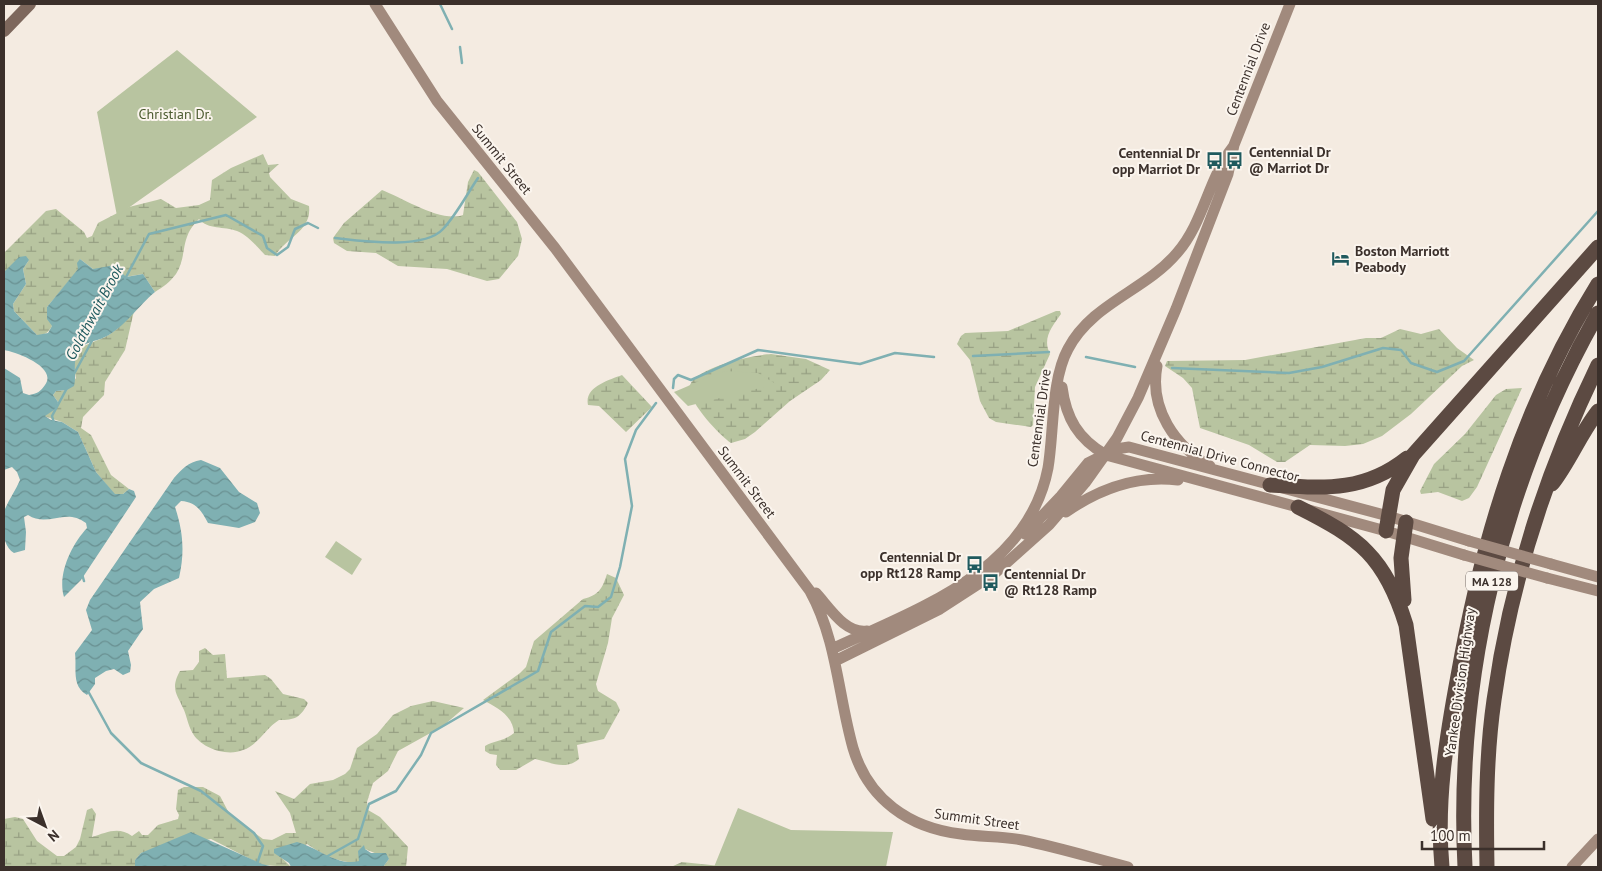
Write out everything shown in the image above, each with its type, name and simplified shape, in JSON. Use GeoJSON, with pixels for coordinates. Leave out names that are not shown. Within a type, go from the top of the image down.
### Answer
{"type":"FeatureCollection","features":[{"type":"Feature","properties":{"kind":"highway"},"geometry":{"type":"LineString","coordinates":[[1387,524],[1397,480],[1413,454],[1598,247]]}},
{"type":"Feature","properties":{"kind":"highway"},"geometry":{"type":"LineString","coordinates":[[1442,865],[1440,821],[1445,746],[1465,636],[1489,532],[1513,461],[1532,413],[1567,339],[1598,284]]}},
{"type":"Feature","properties":{"kind":"highway","name":"Yankee Division Highway"},"geometry":{"type":"LineString","coordinates":[[1465,867],[1463,820],[1470,711],[1492,578],[1528,463],[1563,380],[1598,313]]}},
{"type":"Feature","properties":{"kind":"highway","name":"MA 128"},"geometry":{"type":"LineString","coordinates":[[1487,867],[1488,762],[1494,700],[1512,609],[1544,495],[1564,439],[1598,365]]}},
{"type":"Feature","properties":{"kind":"highway"},"geometry":{"type":"LineString","coordinates":[[1544,495],[1567,465],[1584,430],[1598,411]]}},
{"type":"Feature","properties":{"kind":"highway"},"geometry":{"type":"LineString","coordinates":[[1270,485],[1318,489],[1346,487],[1385,472],[1413,454]]}},
{"type":"Feature","properties":{"kind":"highway"},"geometry":{"type":"LineString","coordinates":[[1298,507],[1337,526],[1370,553],[1397,596],[1406,625]]}},
{"type":"Feature","properties":{"kind":"highway"},"geometry":{"type":"LineString","coordinates":[[1404,529],[1401,572],[1406,625],[1435,832],[1442,865]]}},
{"type":"Feature","properties":{"kind":"main road"},"geometry":{"type":"LineString","coordinates":[[4,32],[30,4]]}},
{"type":"Feature","properties":{"kind":"main road","name":"Summit Street"},"geometry":{"type":"LineString","coordinates":[[375,4],[437,101],[555,248],[797,572],[818,606],[835,661],[847,727],[859,767],[871,786],[890,807],[922,825],[934,829],[959,834],[1019,839],[1128,867]]}},
{"type":"Feature","properties":{"kind":"main road","name":"Centennial Drive"},"geometry":{"type":"LineString","coordinates":[[835,661],[957,600],[1003,567],[1049,525],[1106,454],[1131,413],[1162,344],[1228,174],[1234,145],[1290,4]]}},
{"type":"Feature","properties":{"kind":"main road","name":"Centennial Drive"},"geometry":{"type":"LineString","coordinates":[[832,649],[953,590],[1005,552],[1028,522],[1044,487],[1060,370],[1067,351],[1085,324],[1097,312],[1162,268],[1184,244],[1196,225],[1223,160],[1234,145]]}},
{"type":"Feature","properties":{"kind":"main road"},"geometry":{"type":"LineString","coordinates":[[1162,344],[1155,383],[1158,405],[1170,430],[1178,441],[1198,458],[1230,475]]}},
{"type":"Feature","properties":{"kind":"main road"},"geometry":{"type":"LineString","coordinates":[[1060,370],[1065,407],[1073,426],[1091,446],[1106,454]]}},
{"type":"Feature","properties":{"kind":"main road","name":"Centennial Drive Connector"},"geometry":{"type":"LineString","coordinates":[[1106,454],[1121,447],[1129,447],[1270,485],[1404,529],[1469,541],[1598,577]]}},
{"type":"Feature","properties":{"kind":"main road"},"geometry":{"type":"LineString","coordinates":[[1005,552],[1039,520],[1088,463],[1106,454]]}},
{"type":"Feature","properties":{"kind":"main road","name":"Centennial Drive Connector"},"geometry":{"type":"LineString","coordinates":[[1106,454],[1298,507],[1387,524]]}},
{"type":"Feature","properties":{"kind":"main road"},"geometry":{"type":"LineString","coordinates":[[1049,525],[1093,496],[1115,486],[1135,481],[1173,479],[1211,484]]}},
{"type":"Feature","properties":{"kind":"main road","name":"Centennial Drive Connector"},"geometry":{"type":"LineString","coordinates":[[1404,529],[1464,555],[1598,591]]}},
{"type":"Feature","properties":{"kind":"main road"},"geometry":{"type":"LineString","coordinates":[[797,572],[847,626],[854,630],[871,630]]}},
{"type":"Feature","properties":{"kind":"main road"},"geometry":{"type":"LineString","coordinates":[[1572,867],[1598,839]]}},
{"type":"Feature","properties":{"kind":"green space","name":"Christian Dr."},"geometry":{"type":"Polygon","coordinates":[[[177,50],[257,117],[117,216],[97,112],[177,50]]]}},
{"type":"Feature","properties":{"kind":"green space"},"geometry":{"type":"Polygon","coordinates":[[[263,154],[268,165],[279,164],[269,173],[270,177],[291,199],[309,206],[309,215],[302,228],[275,256],[265,255],[249,238],[237,231],[207,225],[199,219],[186,240],[180,267],[176,274],[155,292],[143,274],[125,277],[121,270],[93,269],[80,259],[79,269],[47,307],[52,326],[42,335],[37,335],[14,311],[13,304],[26,284],[23,269],[29,260],[5,280],[6,291],[4,294],[4,253],[46,211],[56,209],[84,232],[87,238],[92,236],[98,223],[129,207],[161,199],[176,208],[199,205],[210,200],[212,180],[231,168],[263,154]]]}},
{"type":"Feature","properties":{"kind":"green space"},"geometry":{"type":"Polygon","coordinates":[[[474,170],[478,172],[517,222],[522,239],[518,256],[499,279],[487,281],[447,269],[398,266],[376,253],[347,251],[334,243],[333,238],[344,223],[382,190],[433,213],[454,217],[463,215],[468,182],[474,170]]]}},
{"type":"Feature","properties":{"kind":"green space"},"geometry":{"type":"Polygon","coordinates":[[[134,311],[125,350],[105,382],[104,395],[83,417],[81,428],[91,435],[111,475],[129,489],[123,494],[115,495],[96,472],[78,432],[62,422],[44,416],[57,407],[58,402],[53,395],[56,391],[67,390],[76,378],[74,360],[76,354],[84,346],[113,332],[134,311]]]}},
{"type":"Feature","properties":{"kind":"green space"},"geometry":{"type":"Polygon","coordinates":[[[1060,311],[1061,314],[1049,333],[1047,343],[1050,354],[1035,387],[1033,425],[1031,427],[996,422],[989,418],[980,401],[970,360],[957,344],[961,336],[965,333],[1008,331],[1060,311]]]}},
{"type":"Feature","properties":{"kind":"green space"},"geometry":{"type":"Polygon","coordinates":[[[1400,329],[1421,334],[1439,329],[1457,348],[1474,360],[1462,366],[1411,414],[1382,436],[1363,444],[1345,446],[1310,445],[1285,462],[1277,462],[1249,445],[1200,428],[1192,388],[1183,378],[1165,366],[1167,361],[1245,360],[1366,338],[1381,338],[1400,329]]]}},
{"type":"Feature","properties":{"kind":"green space"},"geometry":{"type":"Polygon","coordinates":[[[771,354],[806,359],[830,370],[821,380],[790,401],[755,432],[745,439],[731,443],[704,417],[693,399],[690,385],[703,373],[726,363],[771,354]]]}},
{"type":"Feature","properties":{"kind":"green space"},"geometry":{"type":"Polygon","coordinates":[[[726,371],[758,373],[776,384],[688,406],[674,392],[706,378],[726,371]]]}},
{"type":"Feature","properties":{"kind":"green space"},"geometry":{"type":"Polygon","coordinates":[[[622,375],[652,407],[626,432],[599,406],[588,405],[590,393],[594,389],[604,382],[622,375]]]}},
{"type":"Feature","properties":{"kind":"green space"},"geometry":{"type":"Polygon","coordinates":[[[1522,388],[1477,487],[1469,498],[1462,501],[1438,492],[1421,494],[1420,491],[1434,464],[1465,434],[1496,395],[1506,389],[1522,388]]]}},
{"type":"Feature","properties":{"kind":"green space"},"geometry":{"type":"Polygon","coordinates":[[[336,541],[362,559],[352,575],[325,557],[336,541]]]}},
{"type":"Feature","properties":{"kind":"green space"},"geometry":{"type":"Polygon","coordinates":[[[607,574],[616,578],[624,595],[612,618],[608,643],[596,684],[598,691],[616,702],[620,710],[604,739],[577,745],[579,759],[574,763],[558,765],[535,759],[516,770],[500,770],[496,765],[497,755],[485,751],[485,746],[511,736],[514,733],[513,727],[511,721],[503,712],[483,700],[526,667],[534,641],[583,599],[593,596],[601,587],[607,574]]]}},
{"type":"Feature","properties":{"kind":"green space"},"geometry":{"type":"Polygon","coordinates":[[[205,648],[213,655],[225,654],[227,678],[265,675],[271,679],[283,694],[304,699],[308,703],[300,715],[293,719],[279,720],[248,748],[237,752],[222,752],[207,747],[196,738],[189,727],[175,687],[180,671],[193,670],[199,662],[199,651],[205,648]]]}},
{"type":"Feature","properties":{"kind":"green space"},"geometry":{"type":"Polygon","coordinates":[[[433,701],[464,708],[443,726],[398,751],[388,771],[373,783],[367,802],[368,810],[380,817],[408,847],[406,867],[383,867],[389,859],[365,849],[359,862],[346,862],[325,855],[307,844],[282,858],[291,867],[262,865],[211,839],[141,853],[135,860],[135,867],[4,867],[4,819],[15,817],[23,819],[37,841],[57,856],[64,856],[76,847],[80,839],[87,810],[92,808],[96,814],[92,837],[117,831],[122,831],[132,836],[139,831],[142,835],[148,835],[158,825],[178,819],[179,815],[176,809],[178,790],[184,787],[203,787],[220,796],[230,815],[263,839],[272,840],[286,833],[296,833],[290,813],[275,791],[294,799],[310,784],[333,780],[345,774],[350,769],[357,748],[377,734],[393,715],[411,706],[433,701]]]}},
{"type":"Feature","properties":{"kind":"green space"},"geometry":{"type":"Polygon","coordinates":[[[738,808],[791,830],[893,832],[886,867],[714,867],[738,808]]]}},
{"type":"Feature","properties":{"kind":"green space"},"geometry":{"type":"Polygon","coordinates":[[[682,862],[720,866],[721,867],[671,867],[682,862]]]}},
{"type":"Feature","properties":{"kind":"water"},"geometry":{"type":"Polygon","coordinates":[[[26,256],[29,260],[23,269],[26,284],[13,304],[14,311],[37,335],[48,333],[52,326],[47,319],[47,307],[78,269],[77,263],[80,259],[93,269],[115,265],[126,277],[143,274],[155,292],[119,328],[105,337],[80,348],[75,361],[74,386],[67,390],[56,391],[53,395],[58,402],[57,408],[45,416],[51,420],[62,422],[78,432],[96,472],[115,494],[123,494],[129,489],[134,491],[136,497],[81,580],[64,597],[62,588],[64,569],[76,542],[87,528],[86,523],[71,517],[43,519],[28,515],[24,517],[26,532],[25,550],[14,553],[7,545],[2,526],[3,514],[20,480],[17,472],[12,467],[4,470],[4,368],[20,378],[23,393],[29,395],[40,391],[45,385],[47,378],[46,372],[34,362],[26,357],[4,350],[5,271],[19,257],[26,256]]]}},
{"type":"Feature","properties":{"kind":"water"},"geometry":{"type":"Polygon","coordinates":[[[201,460],[220,468],[239,492],[257,503],[260,513],[255,522],[239,528],[208,523],[200,511],[191,503],[181,501],[175,507],[182,542],[179,578],[154,589],[140,602],[143,629],[128,651],[131,665],[130,672],[123,675],[114,669],[106,671],[95,678],[95,684],[87,695],[82,691],[77,682],[75,653],[92,630],[86,610],[90,600],[174,478],[189,464],[201,460]]]}},
{"type":"Feature","properties":{"kind":"water"},"geometry":{"type":"Polygon","coordinates":[[[191,832],[262,864],[274,867],[135,867],[135,860],[141,853],[191,832]]]}},
{"type":"Feature","properties":{"kind":"water"},"geometry":{"type":"Polygon","coordinates":[[[297,842],[343,861],[359,861],[358,851],[364,845],[365,849],[371,853],[386,853],[389,859],[383,867],[291,867],[289,863],[274,853],[274,849],[297,842]]]}},
{"type":"Feature","properties":{"kind":"waterway","name":"Goldthwait Brook"},"geometry":{"type":"LineString","coordinates":[[440,4],[452,29]]}},
{"type":"Feature","properties":{"kind":"waterway","name":"Goldthwait Brook"},"geometry":{"type":"LineString","coordinates":[[460,47],[462,63]]}},
{"type":"Feature","properties":{"kind":"waterway","name":"Goldthwait Brook"},"geometry":{"type":"LineString","coordinates":[[335,238],[392,243],[422,240],[434,236],[453,217],[478,178]]}},
{"type":"Feature","properties":{"kind":"waterway"},"geometry":{"type":"LineString","coordinates":[[1172,368],[1289,373],[1322,367],[1383,348],[1401,350],[1411,363],[1437,372],[1464,361],[1598,211]]}},
{"type":"Feature","properties":{"kind":"waterway","name":"Goldthwait Brook"},"geometry":{"type":"LineString","coordinates":[[125,279],[149,234],[226,215],[263,236],[267,248],[277,255],[288,247],[295,229],[308,223],[318,228]]}},
{"type":"Feature","properties":{"kind":"waterway","name":"Goldthwait Brook"},"geometry":{"type":"LineString","coordinates":[[74,374],[93,339]]}},
{"type":"Feature","properties":{"kind":"waterway"},"geometry":{"type":"LineString","coordinates":[[673,388],[674,379],[678,375],[691,380],[758,350],[860,364],[895,353],[934,357]]}},
{"type":"Feature","properties":{"kind":"waterway"},"geometry":{"type":"LineString","coordinates":[[973,356],[1049,352]]}},
{"type":"Feature","properties":{"kind":"waterway"},"geometry":{"type":"LineString","coordinates":[[1086,357],[1135,367]]}},
{"type":"Feature","properties":{"kind":"waterway","name":"Goldthwait Brook"},"geometry":{"type":"LineString","coordinates":[[54,423],[52,416],[67,388]]}},
{"type":"Feature","properties":{"kind":"waterway"},"geometry":{"type":"LineString","coordinates":[[326,857],[358,839],[369,804],[396,791],[421,755],[431,733],[538,671],[551,632],[585,606],[598,607],[611,597],[620,567],[632,506],[625,459],[636,430],[656,403]]}},
{"type":"Feature","properties":{"kind":"waterway","name":"Goldthwait Brook"},"geometry":{"type":"LineString","coordinates":[[82,574],[84,581]]}},
{"type":"Feature","properties":{"kind":"waterway","name":"Goldthwait Brook"},"geometry":{"type":"LineString","coordinates":[[88,691],[111,733],[141,763],[201,791],[254,833],[263,846],[256,867]]}},
{"type":"Feature","properties":{"kind":"place","name":"Centennial Dr @ Marriot Dr"},"geometry":{"type":"Point","coordinates":[1235,160]}},
{"type":"Feature","properties":{"kind":"place","name":"Centennial Dr opp Marriot Dr"},"geometry":{"type":"Point","coordinates":[1214,161]}},
{"type":"Feature","properties":{"kind":"place","name":"Boston Marriott Peabody"},"geometry":{"type":"Point","coordinates":[1341,259]}},
{"type":"Feature","properties":{"kind":"place","name":"Centennial Dr opp Rt128 Ramp"},"geometry":{"type":"Point","coordinates":[975,565]}},
{"type":"Feature","properties":{"kind":"place","name":"Centennial Dr @ Rt128 Ramp"},"geometry":{"type":"Point","coordinates":[990,582]}}]}
